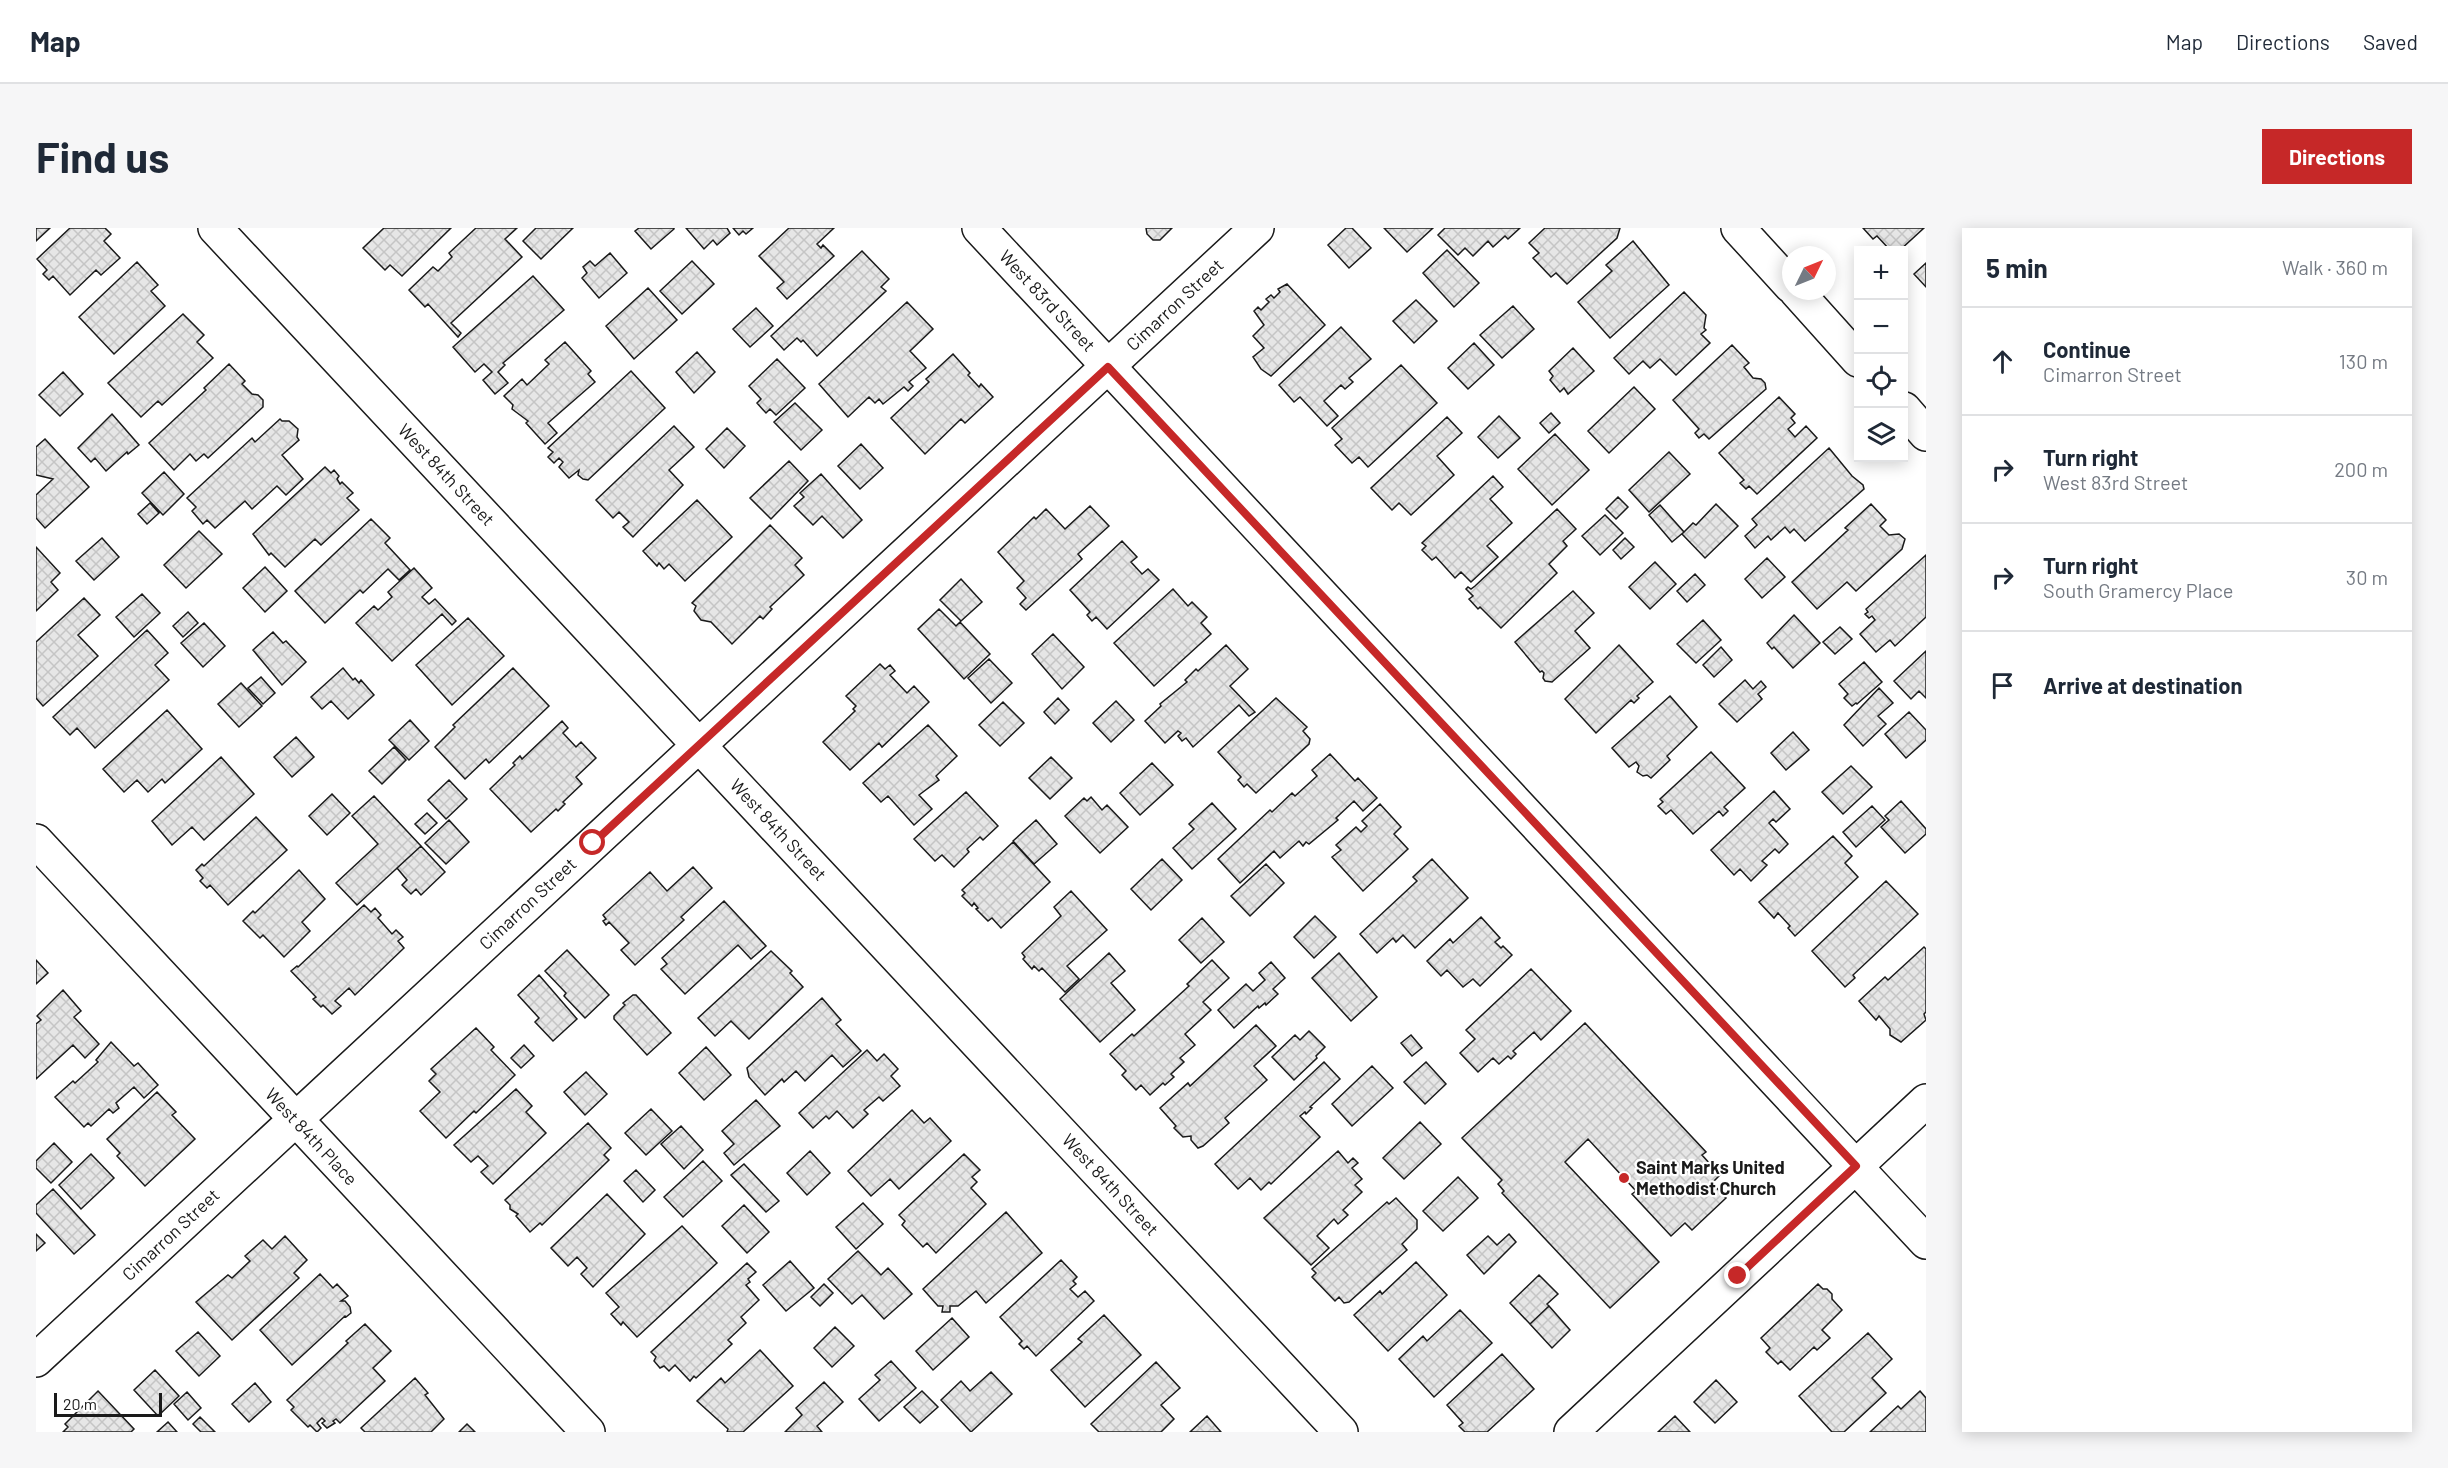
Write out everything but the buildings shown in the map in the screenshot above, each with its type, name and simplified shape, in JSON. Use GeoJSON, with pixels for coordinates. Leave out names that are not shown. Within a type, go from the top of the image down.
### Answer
{"type":"FeatureCollection","features":[{"type":"Feature","properties":{"kind":"street","name":"West 84th Street"},"geometry":{"type":"LineString","coordinates":[[215,228],[1341,1432]]}},
{"type":"Feature","properties":{"kind":"street","name":"West 83rd Street"},"geometry":{"type":"LineString","coordinates":[[979,228],[1926,1242]]}},
{"type":"Feature","properties":{"kind":"street","name":"Cimarron Street"},"geometry":{"type":"LineString","coordinates":[[36,1360],[1257,228]]}},
{"type":"Feature","properties":{"kind":"street"},"geometry":{"type":"LineString","coordinates":[[1738,228],[1782,276]]}},
{"type":"Feature","properties":{"kind":"street"},"geometry":{"type":"LineString","coordinates":[[1804,300],[1854,356]]}},
{"type":"Feature","properties":{"kind":"street"},"geometry":{"type":"LineString","coordinates":[[1908,414],[1926,434]]}},
{"type":"Feature","properties":{"kind":"street","name":"West 84th Place"},"geometry":{"type":"LineString","coordinates":[[36,841],[588,1432]]}},
{"type":"Feature","properties":{"kind":"street"},"geometry":{"type":"LineString","coordinates":[[1570,1432],[1926,1101]]}},
{"type":"Feature","properties":{"kind":"place","name":"Saint Marks United Methodist Church"},"geometry":{"type":"Point","coordinates":[1624,1178]}},
{"type":"Feature","properties":{"kind":"route"},"geometry":{"type":"LineString","coordinates":[[593,843],[1108,367],[1856,1166],[1738,1276]]}}]}
